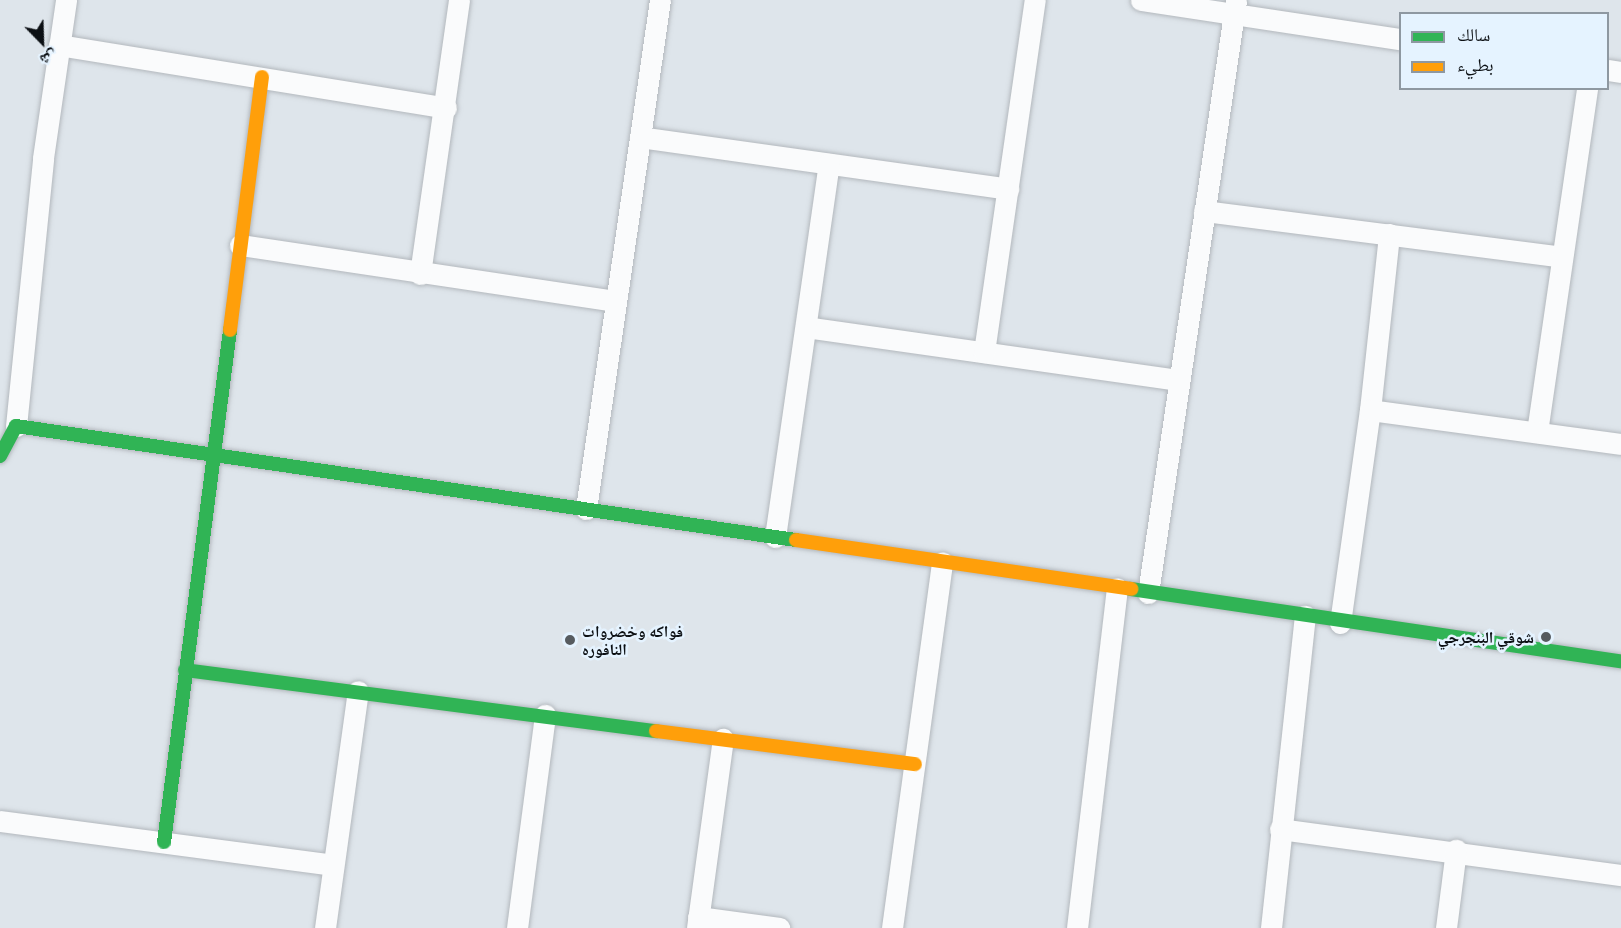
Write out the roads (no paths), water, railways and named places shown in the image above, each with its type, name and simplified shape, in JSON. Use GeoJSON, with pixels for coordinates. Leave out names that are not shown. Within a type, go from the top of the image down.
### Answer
{"type":"FeatureCollection","features":[{"type":"Feature","properties":{"kind":"street"},"geometry":{"type":"LineString","coordinates":[[0,456],[15,426],[66,0]]}},
{"type":"Feature","properties":{"kind":"street"},"geometry":{"type":"LineString","coordinates":[[420,274],[446,108],[459,0]]}},
{"type":"Feature","properties":{"kind":"street"},"geometry":{"type":"LineString","coordinates":[[586,509],[660,0]]}},
{"type":"Feature","properties":{"kind":"street"},"geometry":{"type":"LineString","coordinates":[[984,352],[1035,0]]}},
{"type":"Feature","properties":{"kind":"street"},"geometry":{"type":"LineString","coordinates":[[1141,0],[1235,7],[1399,39]]}},
{"type":"Feature","properties":{"kind":"street"},"geometry":{"type":"LineString","coordinates":[[1148,593],[1235,7]]}},
{"type":"Feature","properties":{"kind":"street"},"geometry":{"type":"LineString","coordinates":[[59,45],[446,108]]}},
{"type":"Feature","properties":{"kind":"street"},"geometry":{"type":"LineString","coordinates":[[164,842],[262,77]]}},
{"type":"Feature","properties":{"kind":"street"},"geometry":{"type":"LineString","coordinates":[[1537,432],[1587,90]]}},
{"type":"Feature","properties":{"kind":"street"},"geometry":{"type":"LineString","coordinates":[[640,137],[1008,189]]}},
{"type":"Feature","properties":{"kind":"street"},"geometry":{"type":"LineString","coordinates":[[775,537],[829,164]]}},
{"type":"Feature","properties":{"kind":"street"},"geometry":{"type":"LineString","coordinates":[[1204,211],[1562,257]]}},
{"type":"Feature","properties":{"kind":"street"},"geometry":{"type":"LineString","coordinates":[[1340,622],[1370,410],[1389,234]]}},
{"type":"Feature","properties":{"kind":"street"},"geometry":{"type":"LineString","coordinates":[[240,245],[420,274],[616,301]]}},
{"type":"Feature","properties":{"kind":"street"},"geometry":{"type":"LineString","coordinates":[[806,327],[1179,380]]}},
{"type":"Feature","properties":{"kind":"street"},"geometry":{"type":"LineString","coordinates":[[1370,410],[1621,444]]}},
{"type":"Feature","properties":{"kind":"street"},"geometry":{"type":"LineString","coordinates":[[15,426],[1340,622],[1621,661]]}},
{"type":"Feature","properties":{"kind":"street"},"geometry":{"type":"LineString","coordinates":[[892,928],[942,562]]}},
{"type":"Feature","properties":{"kind":"street"},"geometry":{"type":"LineString","coordinates":[[1077,928],[1117,588]]}},
{"type":"Feature","properties":{"kind":"street"},"geometry":{"type":"LineString","coordinates":[[1270,928],[1305,616]]}},
{"type":"Feature","properties":{"kind":"street"},"geometry":{"type":"LineString","coordinates":[[185,670],[915,764]]}},
{"type":"Feature","properties":{"kind":"street"},"geometry":{"type":"LineString","coordinates":[[325,928],[358,691]]}},
{"type":"Feature","properties":{"kind":"street"},"geometry":{"type":"LineString","coordinates":[[517,928],[545,715]]}},
{"type":"Feature","properties":{"kind":"street"},"geometry":{"type":"LineString","coordinates":[[723,739],[698,923],[779,928]]}},
{"type":"Feature","properties":{"kind":"street"},"geometry":{"type":"LineString","coordinates":[[0,821],[333,865]]}},
{"type":"Feature","properties":{"kind":"street"},"geometry":{"type":"LineString","coordinates":[[1280,829],[1456,850],[1621,875]]}},
{"type":"Feature","properties":{"kind":"street"},"geometry":{"type":"LineString","coordinates":[[1446,928],[1456,850]]}},
{"type":"Feature","properties":{"kind":"place","name":"شوقي البنجرجي"},"geometry":{"type":"Point","coordinates":[1546,637]}},
{"type":"Feature","properties":{"kind":"place","name":"فواكه وخضروات النافوره"},"geometry":{"type":"Point","coordinates":[570,640]}}]}
